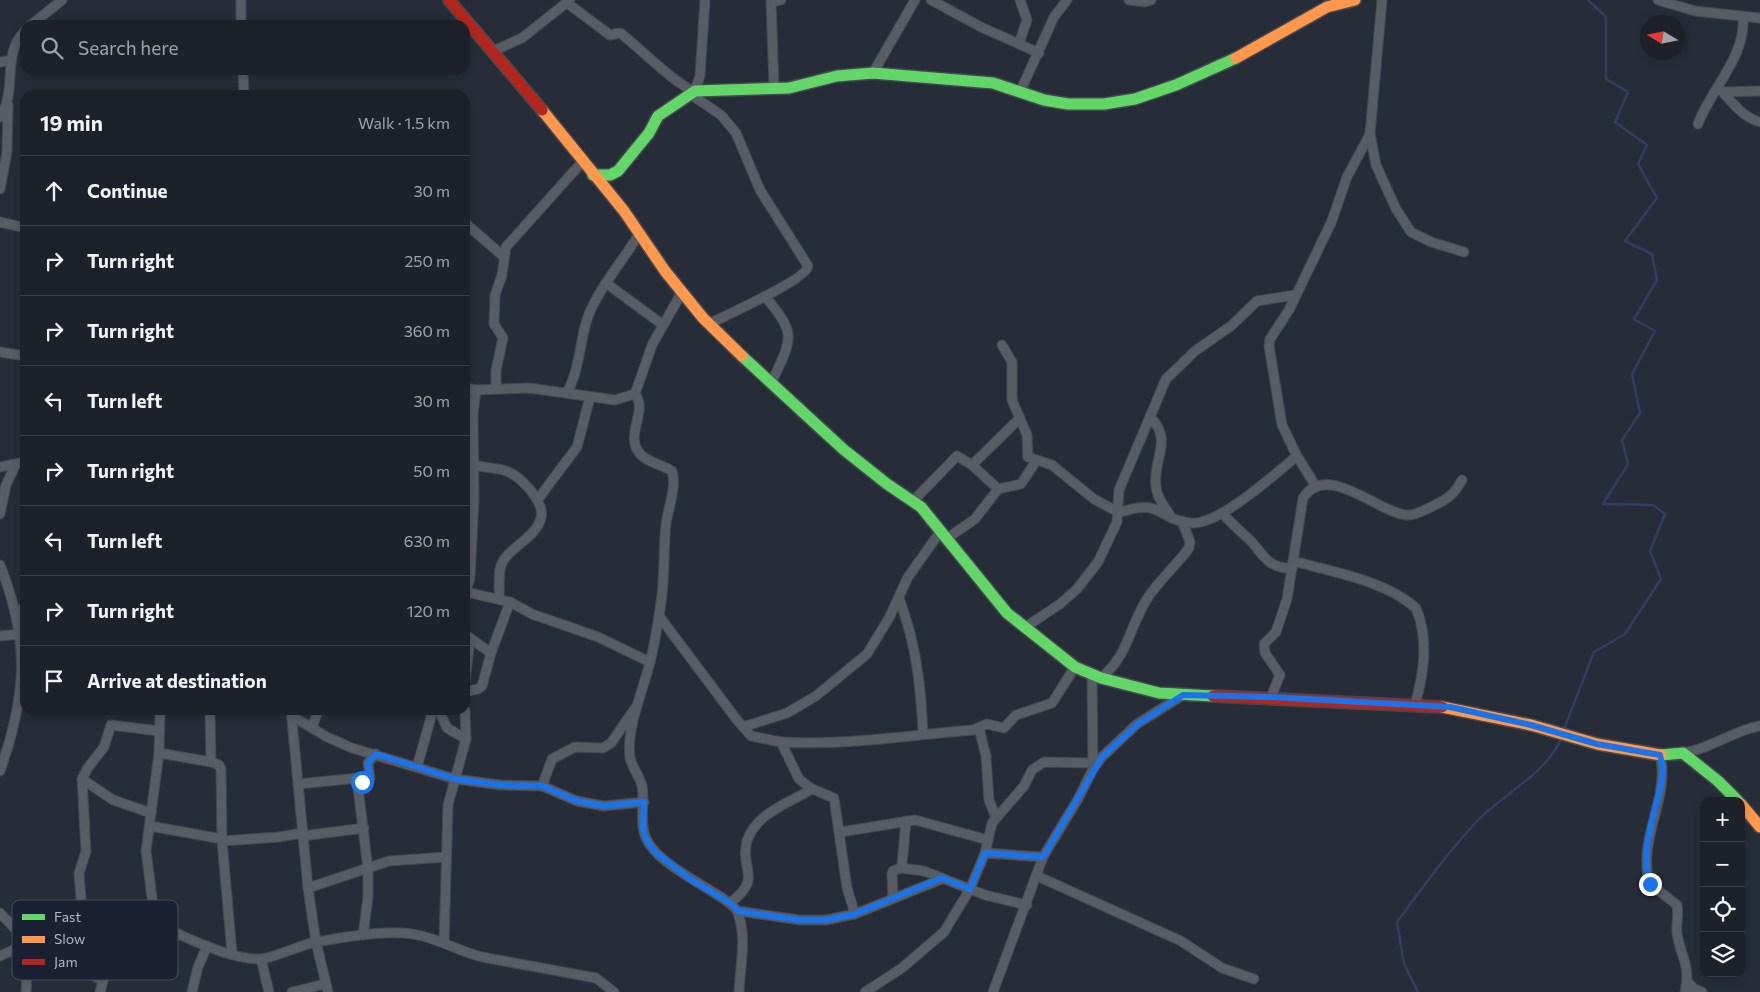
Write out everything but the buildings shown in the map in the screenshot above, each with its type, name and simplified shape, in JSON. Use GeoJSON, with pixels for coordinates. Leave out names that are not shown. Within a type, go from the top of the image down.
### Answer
{"type":"FeatureCollection","features":[{"type":"Feature","properties":{"kind":"street"},"geometry":{"type":"LineString","coordinates":[[241,0],[241,20]]}},
{"type":"Feature","properties":{"kind":"street"},"geometry":{"type":"LineString","coordinates":[[693,92],[700,76],[706,0]]}},
{"type":"Feature","properties":{"kind":"street"},"geometry":{"type":"LineString","coordinates":[[774,87],[771,1],[781,0]]}},
{"type":"Feature","properties":{"kind":"street"},"geometry":{"type":"LineString","coordinates":[[873,73],[916,0]]}},
{"type":"Feature","properties":{"kind":"street"},"geometry":{"type":"LineString","coordinates":[[931,0],[980,27],[1039,53]]}},
{"type":"Feature","properties":{"kind":"street"},"geometry":{"type":"LineString","coordinates":[[1019,43],[1027,20],[1020,0]]}},
{"type":"Feature","properties":{"kind":"street"},"geometry":{"type":"LineString","coordinates":[[1020,92],[1054,17],[1066,0]]}},
{"type":"Feature","properties":{"kind":"street"},"geometry":{"type":"LineString","coordinates":[[1129,0],[1145,2],[1151,0]]}},
{"type":"Feature","properties":{"kind":"street"},"geometry":{"type":"LineString","coordinates":[[593,175],[610,175],[618,171],[628,156],[649,133],[658,116],[693,92],[774,87],[789,88],[837,76],[873,73],[993,83],[1068,104],[1104,104],[1135,99],[1176,85],[1244,54],[1327,7],[1355,0]]}},
{"type":"Feature","properties":{"kind":"street"},"geometry":{"type":"LineString","coordinates":[[1382,0],[1370,134],[1376,165],[1396,209],[1411,232],[1431,242],[1464,252]]}},
{"type":"Feature","properties":{"kind":"street"},"geometry":{"type":"LineString","coordinates":[[1658,0],[1680,3],[1695,11],[1760,18]]}},
{"type":"Feature","properties":{"kind":"street"},"geometry":{"type":"LineString","coordinates":[[37,20],[58,1]]}},
{"type":"Feature","properties":{"kind":"street"},"geometry":{"type":"LineString","coordinates":[[453,1],[467,20]]}},
{"type":"Feature","properties":{"kind":"street"},"geometry":{"type":"LineString","coordinates":[[491,52],[522,38],[569,2],[610,35],[620,33],[642,49],[683,86],[721,115],[736,133],[760,190],[808,264],[806,273],[766,296],[709,324]]}},
{"type":"Feature","properties":{"kind":"street"},"geometry":{"type":"LineString","coordinates":[[1698,124],[1704,109],[1720,89],[1738,48],[1744,28],[1743,17]]}},
{"type":"Feature","properties":{"kind":"street"},"geometry":{"type":"LineString","coordinates":[[470,24],[491,52],[561,131],[593,175],[624,211],[682,292],[709,324],[843,449],[887,484],[921,507],[996,600],[1024,628],[1075,667],[1097,677],[1159,693],[1450,707],[1571,737],[1660,755],[1704,749],[1737,733],[1760,726]]}},
{"type":"Feature","properties":{"kind":"street"},"geometry":{"type":"LineString","coordinates":[[0,189],[8,129],[7,102],[11,60],[20,36]]}},
{"type":"Feature","properties":{"kind":"street"},"geometry":{"type":"LineString","coordinates":[[0,62],[11,60]]}},
{"type":"Feature","properties":{"kind":"street"},"geometry":{"type":"LineString","coordinates":[[243,75],[244,90]]}},
{"type":"Feature","properties":{"kind":"street"},"geometry":{"type":"LineString","coordinates":[[1720,89],[1760,91]]}},
{"type":"Feature","properties":{"kind":"street"},"geometry":{"type":"LineString","coordinates":[[1720,89],[1740,112],[1751,120],[1760,122]]}},
{"type":"Feature","properties":{"kind":"street"},"geometry":{"type":"LineString","coordinates":[[0,117],[7,102]]}},
{"type":"Feature","properties":{"kind":"street"},"geometry":{"type":"LineString","coordinates":[[1316,485],[1297,456],[1282,425],[1269,346],[1270,339],[1296,295],[1332,223],[1347,177],[1370,134]]}},
{"type":"Feature","properties":{"kind":"street"},"geometry":{"type":"LineString","coordinates":[[496,389],[496,370],[503,338],[494,324],[495,292],[502,275],[503,256],[506,247],[583,161]]}},
{"type":"Feature","properties":{"kind":"street"},"geometry":{"type":"LineString","coordinates":[[0,222],[20,227]]}},
{"type":"Feature","properties":{"kind":"street"},"geometry":{"type":"LineString","coordinates":[[470,227],[503,256]]}},
{"type":"Feature","properties":{"kind":"street"},"geometry":{"type":"LineString","coordinates":[[567,392],[578,364],[587,320],[595,300],[639,234]]}},
{"type":"Feature","properties":{"kind":"street"},"geometry":{"type":"LineString","coordinates":[[606,283],[662,326]]}},
{"type":"Feature","properties":{"kind":"street"},"geometry":{"type":"LineString","coordinates":[[682,292],[652,346],[635,394],[639,404],[636,447],[640,454],[669,469],[673,476],[665,530],[659,616],[650,662],[633,724],[630,756],[632,767],[642,784],[644,802],[643,829],[646,839],[655,852],[690,879],[730,903],[738,911],[741,926],[739,992]]}},
{"type":"Feature","properties":{"kind":"street"},"geometry":{"type":"LineString","coordinates":[[1024,628],[1060,604],[1090,574],[1115,528],[1118,512],[1116,504],[1119,490],[1166,379],[1195,351],[1231,326],[1257,301],[1296,295]]}},
{"type":"Feature","properties":{"kind":"street"},"geometry":{"type":"LineString","coordinates":[[766,296],[783,321],[788,334],[771,383]]}},
{"type":"Feature","properties":{"kind":"street"},"geometry":{"type":"LineString","coordinates":[[1002,346],[1012,362],[1012,400],[1027,435],[1028,457],[1052,465],[1094,499],[1118,512],[1150,507],[1182,521],[1202,522],[1222,513],[1260,487],[1297,456]]}},
{"type":"Feature","properties":{"kind":"street"},"geometry":{"type":"LineString","coordinates":[[0,352],[20,355]]}},
{"type":"Feature","properties":{"kind":"street"},"geometry":{"type":"LineString","coordinates":[[470,389],[529,388],[615,400],[635,394]]}},
{"type":"Feature","properties":{"kind":"street"},"geometry":{"type":"LineString","coordinates":[[470,434],[476,390]]}},
{"type":"Feature","properties":{"kind":"street"},"geometry":{"type":"LineString","coordinates":[[538,499],[577,447],[590,397]]}},
{"type":"Feature","properties":{"kind":"street"},"geometry":{"type":"LineString","coordinates":[[1150,417],[1161,430],[1156,490],[1171,517]]}},
{"type":"Feature","properties":{"kind":"street"},"geometry":{"type":"LineString","coordinates":[[972,465],[1020,418]]}},
{"type":"Feature","properties":{"kind":"street"},"geometry":{"type":"LineString","coordinates":[[470,455],[473,466],[474,498],[470,528]]}},
{"type":"Feature","properties":{"kind":"street"},"geometry":{"type":"LineString","coordinates":[[914,501],[956,456],[972,465],[998,489]]}},
{"type":"Feature","properties":{"kind":"street"},"geometry":{"type":"LineString","coordinates":[[743,727],[787,713],[821,693],[867,654],[899,598],[908,577],[943,536],[975,519],[998,489],[1021,484],[1036,461]]}},
{"type":"Feature","properties":{"kind":"street"},"geometry":{"type":"LineString","coordinates":[[0,467],[20,464]]}},
{"type":"Feature","properties":{"kind":"street"},"geometry":{"type":"LineString","coordinates":[[0,514],[6,485],[15,466]]}},
{"type":"Feature","properties":{"kind":"street"},"geometry":{"type":"LineString","coordinates":[[473,466],[505,470],[515,476],[538,499],[541,519],[524,542],[502,563],[499,599]]}},
{"type":"Feature","properties":{"kind":"street"},"geometry":{"type":"LineString","coordinates":[[1271,697],[1280,675],[1265,653],[1264,644],[1268,638],[1274,635],[1278,627],[1293,564],[1303,498],[1316,485],[1332,485],[1349,490],[1398,513],[1411,516],[1448,499],[1462,480]]}},
{"type":"Feature","properties":{"kind":"street"},"geometry":{"type":"LineString","coordinates":[[1222,513],[1252,543],[1262,557],[1280,567],[1293,564],[1371,584],[1400,596],[1416,608],[1420,616],[1424,649],[1423,673],[1415,705]]}},
{"type":"Feature","properties":{"kind":"street"},"geometry":{"type":"LineString","coordinates":[[1097,677],[1115,666],[1123,654],[1136,618],[1148,597],[1189,548],[1190,542],[1182,521]]}},
{"type":"Feature","properties":{"kind":"street"},"geometry":{"type":"LineString","coordinates":[[0,565],[4,588],[15,613],[20,632]]}},
{"type":"Feature","properties":{"kind":"street"},"geometry":{"type":"LineString","coordinates":[[470,594],[510,602],[532,614],[557,621],[598,637],[650,662]]}},
{"type":"Feature","properties":{"kind":"street"},"geometry":{"type":"LineString","coordinates":[[899,598],[910,628],[919,677],[923,734]]}},
{"type":"Feature","properties":{"kind":"street"},"geometry":{"type":"LineString","coordinates":[[470,691],[482,686],[491,653],[510,602]]}},
{"type":"Feature","properties":{"kind":"street"},"geometry":{"type":"LineString","coordinates":[[15,613],[20,610]]}},
{"type":"Feature","properties":{"kind":"street"},"geometry":{"type":"LineString","coordinates":[[659,616],[753,738],[781,742],[812,744],[979,728],[988,724],[1004,728],[1016,715],[1052,703],[1075,667]]}},
{"type":"Feature","properties":{"kind":"street"},"geometry":{"type":"LineString","coordinates":[[0,636],[20,640]]}},
{"type":"Feature","properties":{"kind":"street"},"geometry":{"type":"LineString","coordinates":[[470,637],[491,653]]}},
{"type":"Feature","properties":{"kind":"street"},"geometry":{"type":"LineString","coordinates":[[1093,766],[1097,677]]}},
{"type":"Feature","properties":{"kind":"street"},"geometry":{"type":"LineString","coordinates":[[993,992],[1027,905],[1043,857],[1078,799],[1093,766],[1138,724],[1183,695]]}},
{"type":"Feature","properties":{"kind":"street"},"geometry":{"type":"LineString","coordinates":[[0,771],[20,703]]}},
{"type":"Feature","properties":{"kind":"street"},"geometry":{"type":"LineString","coordinates":[[542,786],[552,759],[575,747],[603,748],[610,743],[639,703]]}},
{"type":"Feature","properties":{"kind":"street"},"geometry":{"type":"LineString","coordinates":[[152,900],[146,862],[159,753],[160,715]]}},
{"type":"Feature","properties":{"kind":"street"},"geometry":{"type":"LineString","coordinates":[[210,715],[211,762]]}},
{"type":"Feature","properties":{"kind":"street"},"geometry":{"type":"LineString","coordinates":[[292,715],[308,888],[316,942],[327,988],[292,992]]}},
{"type":"Feature","properties":{"kind":"street"},"geometry":{"type":"LineString","coordinates":[[295,715],[312,728],[346,745],[455,779],[501,785],[542,786],[577,801],[604,806],[644,802]]}},
{"type":"Feature","properties":{"kind":"street"},"geometry":{"type":"LineString","coordinates":[[312,728],[316,715]]}},
{"type":"Feature","properties":{"kind":"street"},"geometry":{"type":"LineString","coordinates":[[417,767],[432,715]]}},
{"type":"Feature","properties":{"kind":"street"},"geometry":{"type":"LineString","coordinates":[[441,715],[446,728],[466,739]]}},
{"type":"Feature","properties":{"kind":"street"},"geometry":{"type":"LineString","coordinates":[[444,943],[446,857],[449,836],[448,805],[466,739],[465,715]]}},
{"type":"Feature","properties":{"kind":"street"},"geometry":{"type":"LineString","coordinates":[[81,900],[79,873],[86,851],[82,779],[87,769],[104,747],[112,725],[159,731]]}},
{"type":"Feature","properties":{"kind":"street"},"geometry":{"type":"LineString","coordinates":[[979,728],[986,756],[989,800],[996,818]]}},
{"type":"Feature","properties":{"kind":"street"},"geometry":{"type":"LineString","coordinates":[[781,742],[797,776],[812,789],[834,798],[847,888],[855,914]]}},
{"type":"Feature","properties":{"kind":"street"},"geometry":{"type":"LineString","coordinates":[[159,753],[211,762],[219,765],[221,769],[222,840],[232,953]]}},
{"type":"Feature","properties":{"kind":"street"},"geometry":{"type":"LineString","coordinates":[[1683,753],[1718,781],[1734,797]]}},
{"type":"Feature","properties":{"kind":"street"},"geometry":{"type":"LineString","coordinates":[[371,777],[368,763],[376,754]]}},
{"type":"Feature","properties":{"kind":"street"},"geometry":{"type":"LineString","coordinates":[[1660,755],[1663,769],[1648,841],[1648,877],[1655,889],[1677,905],[1679,916],[1677,933],[1686,964],[1687,981],[1685,992]]}},
{"type":"Feature","properties":{"kind":"street"},"geometry":{"type":"LineString","coordinates":[[865,992],[902,968],[937,940],[950,924],[970,889],[985,853],[992,823],[1014,798],[1036,766],[1057,761],[1093,766]]}},
{"type":"Feature","properties":{"kind":"street"},"geometry":{"type":"LineString","coordinates":[[298,784],[371,777]]}},
{"type":"Feature","properties":{"kind":"street"},"geometry":{"type":"LineString","coordinates":[[362,936],[368,897],[368,869],[358,788],[360,783],[371,777]]}},
{"type":"Feature","properties":{"kind":"street"},"geometry":{"type":"LineString","coordinates":[[82,779],[113,800],[152,813]]}},
{"type":"Feature","properties":{"kind":"street"},"geometry":{"type":"LineString","coordinates":[[730,903],[738,897],[748,882],[750,875],[746,854],[748,841],[760,821],[770,811],[812,789]]}},
{"type":"Feature","properties":{"kind":"street"},"geometry":{"type":"LineString","coordinates":[[1745,809],[1760,827]]}},
{"type":"Feature","properties":{"kind":"street"},"geometry":{"type":"LineString","coordinates":[[840,832],[906,821],[923,821],[988,840]]}},
{"type":"Feature","properties":{"kind":"street"},"geometry":{"type":"LineString","coordinates":[[901,868],[906,821]]}},
{"type":"Feature","properties":{"kind":"street"},"geometry":{"type":"LineString","coordinates":[[150,826],[222,840],[279,837],[364,828]]}},
{"type":"Feature","properties":{"kind":"street"},"geometry":{"type":"LineString","coordinates":[[985,853],[1043,857]]}},
{"type":"Feature","properties":{"kind":"street"},"geometry":{"type":"LineString","coordinates":[[308,888],[395,860],[446,857]]}},
{"type":"Feature","properties":{"kind":"street"},"geometry":{"type":"LineString","coordinates":[[893,897],[892,872],[901,868],[924,871],[970,889],[1027,905]]}},
{"type":"Feature","properties":{"kind":"street"},"geometry":{"type":"LineString","coordinates":[[1037,876],[1181,940],[1222,968],[1254,978]]}},
{"type":"Feature","properties":{"kind":"street"},"geometry":{"type":"LineString","coordinates":[[738,911],[800,920],[826,920],[855,914],[942,878]]}},
{"type":"Feature","properties":{"kind":"street"},"geometry":{"type":"LineString","coordinates":[[0,913],[12,925]]}},
{"type":"Feature","properties":{"kind":"street"},"geometry":{"type":"LineString","coordinates":[[178,932],[207,946],[261,959],[316,942],[408,933],[444,943],[476,956],[596,978],[614,992]]}},
{"type":"Feature","properties":{"kind":"street"},"geometry":{"type":"LineString","coordinates":[[192,992],[198,967],[207,946]]}},
{"type":"Feature","properties":{"kind":"street"},"geometry":{"type":"LineString","coordinates":[[0,956],[12,950]]}},
{"type":"Feature","properties":{"kind":"street"},"geometry":{"type":"LineString","coordinates":[[261,959],[269,992]]}},
{"type":"Feature","properties":{"kind":"street"},"geometry":{"type":"LineString","coordinates":[[100,992],[103,981],[101,980]]}},
{"type":"Feature","properties":{"kind":"street"},"geometry":{"type":"LineString","coordinates":[[1687,981],[1693,988],[1702,992]]}},
{"type":"Feature","properties":{"kind":"waterway"},"geometry":{"type":"LineString","coordinates":[[1564,729],[1594,652],[1625,634],[1661,579],[1650,551],[1665,514],[1653,505],[1603,504],[1628,464],[1622,440],[1640,413],[1632,374],[1655,331],[1634,319],[1657,280],[1652,254],[1625,241],[1657,198],[1638,164],[1647,145],[1615,122],[1628,92],[1606,79],[1606,17],[1588,0]]}},
{"type":"Feature","properties":{"kind":"waterway"},"geometry":{"type":"LineString","coordinates":[[1418,992],[1404,964],[1397,922],[1467,832],[1488,810],[1536,772],[1555,750],[1562,737]]}},
{"type":"Feature","properties":{"kind":"traffic: fast"},"geometry":{"type":"LineString","coordinates":[[593,175],[610,175],[618,171],[649,133],[658,116],[695,91],[789,88],[837,76],[873,73],[993,83],[1044,100],[1068,104],[1104,104],[1135,99],[1176,85],[1236,58]]}},
{"type":"Feature","properties":{"kind":"traffic: fast"},"geometry":{"type":"LineString","coordinates":[[742,356],[843,449],[887,484],[921,507],[1007,613],[1075,667],[1101,678],[1159,693],[1213,696]]}},
{"type":"Feature","properties":{"kind":"traffic: fast"},"geometry":{"type":"LineString","coordinates":[[1661,755],[1683,753],[1718,781],[1734,797]]}},
{"type":"Feature","properties":{"kind":"traffic: slow"},"geometry":{"type":"LineString","coordinates":[[1236,58],[1327,7],[1355,0]]}},
{"type":"Feature","properties":{"kind":"traffic: slow"},"geometry":{"type":"LineString","coordinates":[[542,110],[624,211],[665,271],[703,318],[742,356]]}},
{"type":"Feature","properties":{"kind":"traffic: slow"},"geometry":{"type":"LineString","coordinates":[[1442,707],[1531,725],[1597,744],[1661,755]]}},
{"type":"Feature","properties":{"kind":"traffic: slow"},"geometry":{"type":"LineString","coordinates":[[1745,809],[1760,827]]}},
{"type":"Feature","properties":{"kind":"traffic: jam"},"geometry":{"type":"LineString","coordinates":[[449,0],[466,20]]}},
{"type":"Feature","properties":{"kind":"traffic: jam"},"geometry":{"type":"LineString","coordinates":[[470,25],[542,110]]}},
{"type":"Feature","properties":{"kind":"traffic: jam"},"geometry":{"type":"LineString","coordinates":[[1213,696],[1442,707]]}},
{"type":"Feature","properties":{"kind":"route"},"geometry":{"type":"LineString","coordinates":[[362,782],[371,777],[368,763],[376,754],[455,779],[501,785],[542,786],[577,801],[604,806],[614,807],[644,802],[643,829],[646,839],[655,852],[690,879],[730,903],[738,911],[800,920],[826,920],[855,914],[942,878],[970,889],[985,853],[1009,853],[1029,857],[1043,857],[1064,825],[1093,769],[1102,757],[1138,724],[1166,704],[1183,695],[1271,697],[1450,707],[1465,712],[1531,725],[1597,744],[1660,755],[1663,769],[1662,779],[1647,852],[1650,884]]}}]}
